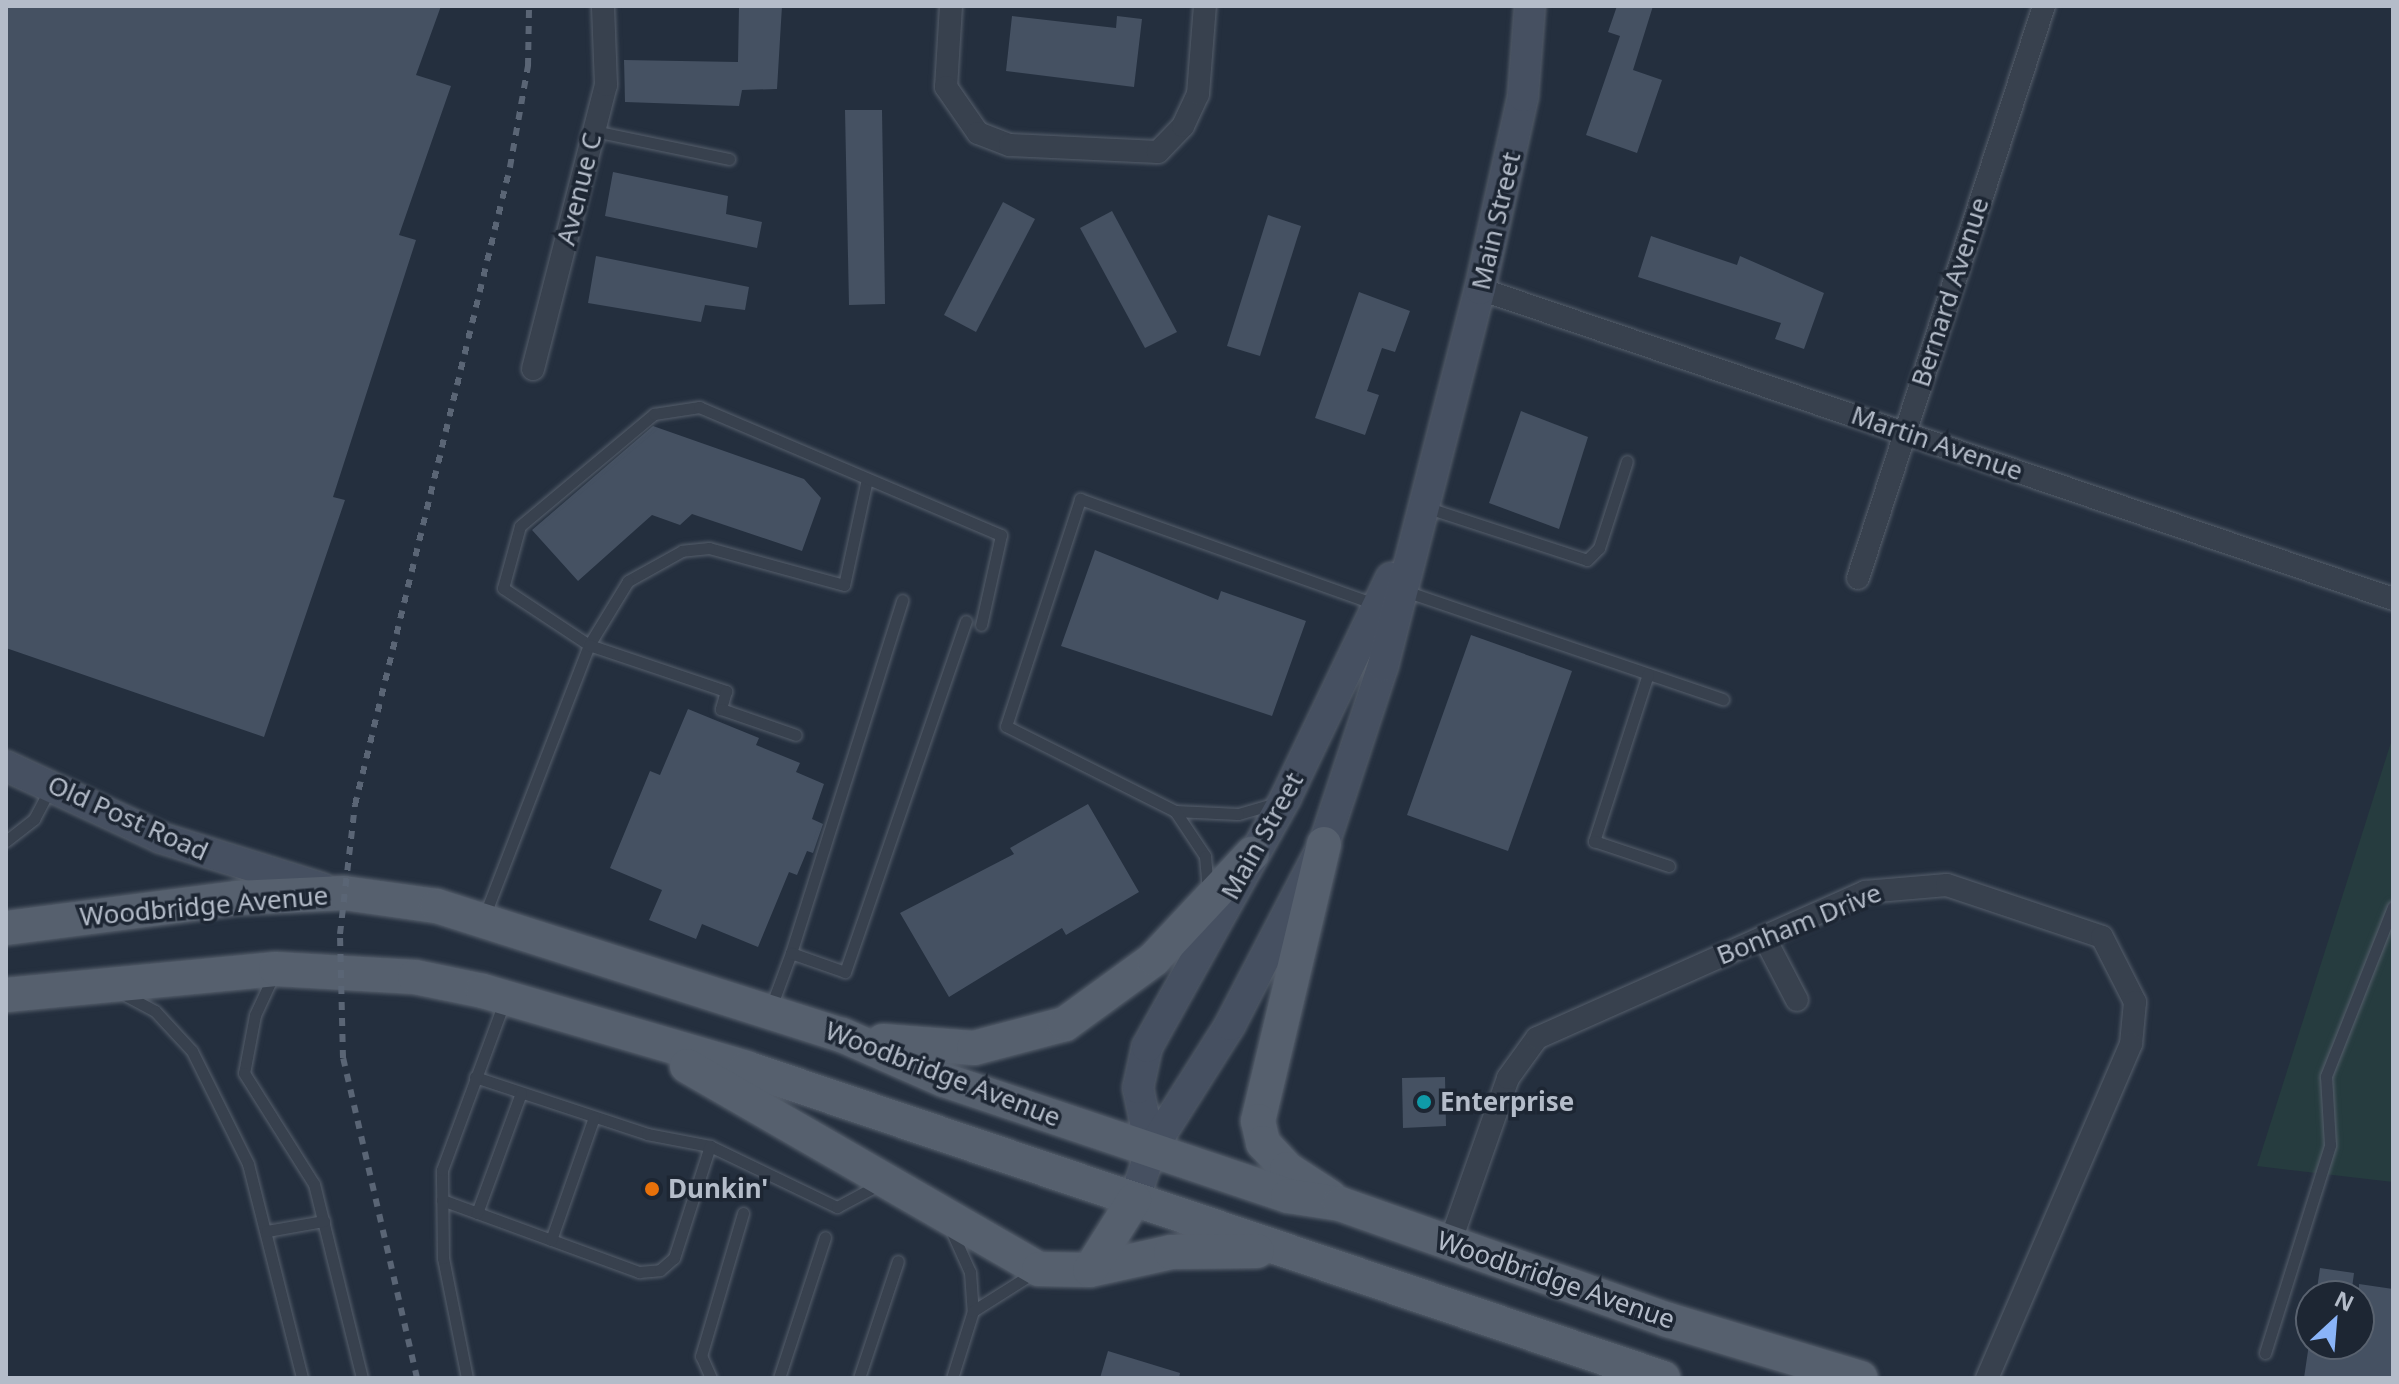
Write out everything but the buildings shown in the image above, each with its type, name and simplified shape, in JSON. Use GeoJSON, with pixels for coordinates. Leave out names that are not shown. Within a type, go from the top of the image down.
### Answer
{"type":"FeatureCollection","features":[{"type":"Feature","properties":{"kind":"main road","name":"Main Street"},"geometry":{"type":"LineString","coordinates":[[1134,1200],[1151,1150],[1230,1025],[1324,844],[1390,597],[1418,516],[1480,289],[1523,96],[1530,6]]}},
{"type":"Feature","properties":{"kind":"main road","name":"Main Street"},"geometry":{"type":"LineString","coordinates":[[1151,1150],[1138,1088],[1147,1047],[1286,797],[1390,597]]}},
{"type":"Feature","properties":{"kind":"main road","name":"Old Post Road"},"geometry":{"type":"LineString","coordinates":[[6,766],[161,838],[344,893]]}},
{"type":"Feature","properties":{"kind":"main road"},"geometry":{"type":"LineString","coordinates":[[1324,844],[1258,1121],[1263,1143],[1287,1169],[1340,1204]]}},
{"type":"Feature","properties":{"kind":"main road"},"geometry":{"type":"LineString","coordinates":[[842,1035],[974,1048],[1065,1024],[1131,979],[1252,854]]}},
{"type":"Feature","properties":{"kind":"main road","name":"Woodbridge Avenue"},"geometry":{"type":"LineString","coordinates":[[6,928],[133,908],[344,893],[484,918],[842,1035],[944,1080],[1288,1196],[1340,1204],[1860,1378]]}},
{"type":"Feature","properties":{"kind":"main road","name":"Woodbridge Avenue"},"geometry":{"type":"LineString","coordinates":[[6,995],[276,969],[415,977],[505,997],[616,1030],[1134,1200],[1663,1378]]}},
{"type":"Feature","properties":{"kind":"main road"},"geometry":{"type":"LineString","coordinates":[[616,1030],[884,1181],[948,1222],[1039,1269],[1090,1270],[1171,1252],[1290,1253]]}},
{"type":"Feature","properties":{"kind":"main road"},"geometry":{"type":"LineString","coordinates":[[1090,1270],[1134,1200]]}},
{"type":"Feature","properties":{"kind":"street","name":"Avenue C"},"geometry":{"type":"LineString","coordinates":[[533,369],[606,85],[603,6]]}},
{"type":"Feature","properties":{"kind":"street"},"geometry":{"type":"LineString","coordinates":[[951,6],[946,87],[978,133],[1010,145],[1158,152],[1183,126],[1198,94],[1205,6]]}},
{"type":"Feature","properties":{"kind":"street","name":"Bernard Avenue"},"geometry":{"type":"LineString","coordinates":[[1858,578],[2044,6]]}},
{"type":"Feature","properties":{"kind":"street","name":"Martin Avenue"},"geometry":{"type":"LineString","coordinates":[[1480,289],[2393,599]]}},
{"type":"Feature","properties":{"kind":"street","name":"Bonham Drive"},"geometry":{"type":"LineString","coordinates":[[1450,1243],[1508,1078],[1537,1038],[1865,892],[1947,885],[2070,921],[2102,937],[2118,958],[2135,1002],[2131,1044],[1987,1378]]}},
{"type":"Feature","properties":{"kind":"street"},"geometry":{"type":"LineString","coordinates":[[1764,937],[1797,1000]]}},
{"type":"Feature","properties":{"kind":"lane"},"geometry":{"type":"LineString","coordinates":[[594,131],[729,159]]}},
{"type":"Feature","properties":{"kind":"lane"},"geometry":{"type":"LineString","coordinates":[[796,735],[721,709],[726,691],[589,645],[503,588],[520,526],[654,414],[699,407],[1001,535],[981,625]]}},
{"type":"Feature","properties":{"kind":"lane"},"geometry":{"type":"LineString","coordinates":[[1418,516],[1587,560],[1599,548],[1627,461]]}},
{"type":"Feature","properties":{"kind":"lane"},"geometry":{"type":"LineString","coordinates":[[484,918],[589,645],[628,581],[682,551],[709,548],[844,585],[867,479]]}},
{"type":"Feature","properties":{"kind":"lane"},"geometry":{"type":"LineString","coordinates":[[1286,797],[1238,814],[1175,811],[1006,726],[1080,499],[1723,699]]}},
{"type":"Feature","properties":{"kind":"lane"},"geometry":{"type":"LineString","coordinates":[[770,1011],[902,600]]}},
{"type":"Feature","properties":{"kind":"lane"},"geometry":{"type":"LineString","coordinates":[[791,953],[845,972],[966,621]]}},
{"type":"Feature","properties":{"kind":"lane"},"geometry":{"type":"LineString","coordinates":[[1648,674],[1594,841],[1669,866]]}},
{"type":"Feature","properties":{"kind":"lane"},"geometry":{"type":"LineString","coordinates":[[6,841],[34,819],[52,785]]}},
{"type":"Feature","properties":{"kind":"lane"},"geometry":{"type":"LineString","coordinates":[[1175,811],[1205,856],[1204,906]]}},
{"type":"Feature","properties":{"kind":"lane"},"geometry":{"type":"LineString","coordinates":[[2265,1353],[2330,1145],[2326,1076],[2393,907]]}},
{"type":"Feature","properties":{"kind":"lane"},"geometry":{"type":"LineString","coordinates":[[276,969],[255,1015],[244,1073],[314,1184],[362,1378]]}},
{"type":"Feature","properties":{"kind":"lane"},"geometry":{"type":"LineString","coordinates":[[104,984],[155,1011],[192,1051],[248,1164],[302,1378]]}},
{"type":"Feature","properties":{"kind":"lane"},"geometry":{"type":"LineString","coordinates":[[467,1378],[443,1258],[442,1170],[505,997]]}},
{"type":"Feature","properties":{"kind":"lane"},"geometry":{"type":"LineString","coordinates":[[475,1077],[594,1117],[710,1146],[837,1207],[884,1181]]}},
{"type":"Feature","properties":{"kind":"lane"},"geometry":{"type":"LineString","coordinates":[[477,1213],[521,1093]]}},
{"type":"Feature","properties":{"kind":"lane"},"geometry":{"type":"LineString","coordinates":[[551,1240],[594,1117]]}},
{"type":"Feature","properties":{"kind":"lane"},"geometry":{"type":"LineString","coordinates":[[442,1200],[639,1272],[674,1258],[710,1146]]}},
{"type":"Feature","properties":{"kind":"lane"},"geometry":{"type":"LineString","coordinates":[[711,1378],[701,1356],[743,1213]]}},
{"type":"Feature","properties":{"kind":"lane"},"geometry":{"type":"LineString","coordinates":[[267,1231],[324,1221]]}},
{"type":"Feature","properties":{"kind":"lane"},"geometry":{"type":"LineString","coordinates":[[948,1222],[970,1272],[973,1311],[952,1378]]}},
{"type":"Feature","properties":{"kind":"lane"},"geometry":{"type":"LineString","coordinates":[[779,1378],[825,1237]]}},
{"type":"Feature","properties":{"kind":"lane"},"geometry":{"type":"LineString","coordinates":[[859,1378],[898,1261]]}},
{"type":"Feature","properties":{"kind":"lane"},"geometry":{"type":"LineString","coordinates":[[973,1311],[1039,1269]]}},
{"type":"Feature","properties":{"kind":"green space"},"geometry":{"type":"Polygon","coordinates":[[[2393,736],[2393,1182],[2257,1166],[2393,736]]]}},
{"type":"Feature","properties":{"kind":"railway"},"geometry":{"type":"LineString","coordinates":[[417,1378],[343,1058],[340,934],[355,805],[510,167],[528,66],[529,6]]}},
{"type":"Feature","properties":{"kind":"place","name":"Enterprise"},"geometry":{"type":"Point","coordinates":[1424,1102]}},
{"type":"Feature","properties":{"kind":"place","name":"Dunkin'"},"geometry":{"type":"Point","coordinates":[652,1189]}}]}
